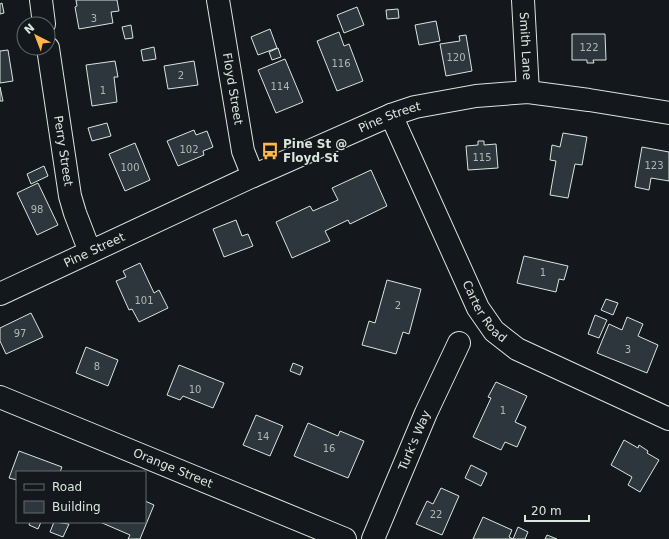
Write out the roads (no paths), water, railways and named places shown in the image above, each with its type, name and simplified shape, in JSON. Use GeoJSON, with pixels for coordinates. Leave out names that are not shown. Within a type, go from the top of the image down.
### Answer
{"type":"FeatureCollection","features":[{"type":"Feature","properties":{"kind":"street"},"geometry":{"type":"LineString","coordinates":[[41,0],[43,16]]}},
{"type":"Feature","properties":{"kind":"street","name":"Floyd Street"},"geometry":{"type":"LineString","coordinates":[[218,0],[243,151],[253,176]]}},
{"type":"Feature","properties":{"kind":"street","name":"Smith Lane"},"geometry":{"type":"LineString","coordinates":[[523,0],[528,92]]}},
{"type":"Feature","properties":{"kind":"street","name":"Perry Street"},"geometry":{"type":"LineString","coordinates":[[49,56],[70,196],[90,252]]}},
{"type":"Feature","properties":{"kind":"street","name":"Pine Street"},"geometry":{"type":"LineString","coordinates":[[0,294],[253,176],[415,107],[453,99],[493,94],[528,92],[669,112]]}},
{"type":"Feature","properties":{"kind":"street","name":"Carter Road"},"geometry":{"type":"LineString","coordinates":[[391,116],[478,308],[490,327],[507,343],[517,349],[669,419]]}},
{"type":"Feature","properties":{"kind":"street","name":"Turk's Way"},"geometry":{"type":"LineString","coordinates":[[373,539],[426,413],[459,343]]}},
{"type":"Feature","properties":{"kind":"street","name":"Orange Street"},"geometry":{"type":"LineString","coordinates":[[0,397],[345,539]]}},
{"type":"Feature","properties":{"kind":"place","name":"Pine St @ Floyd St"},"geometry":{"type":"Point","coordinates":[270,151]}}]}
